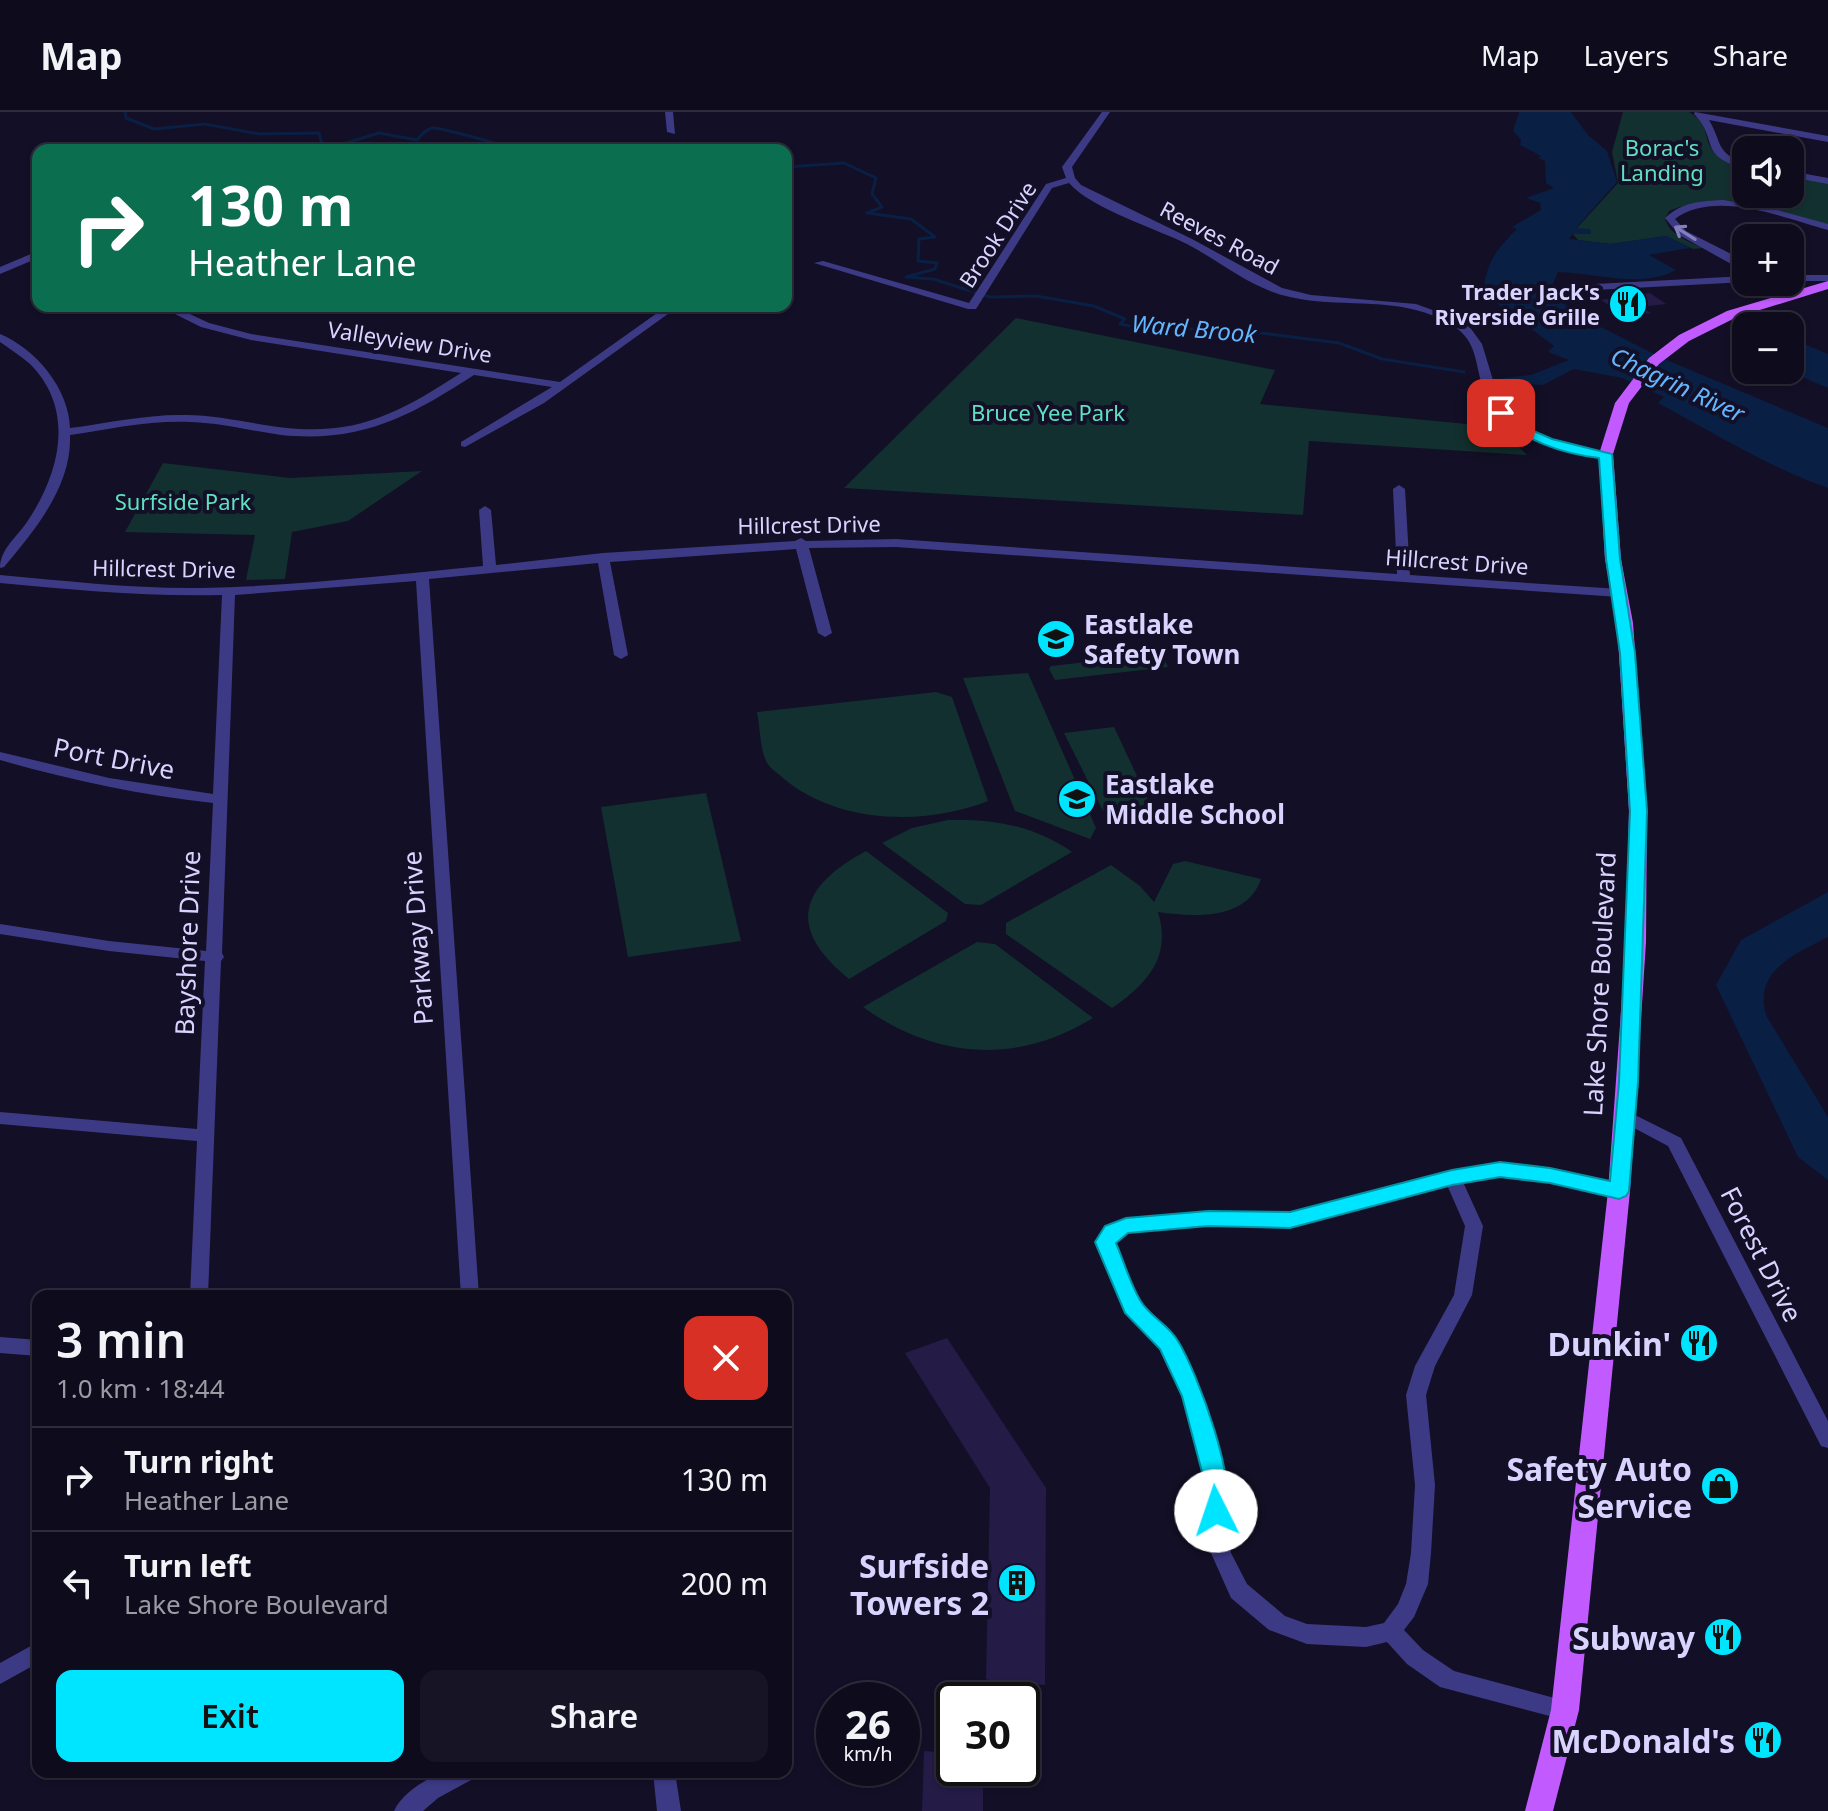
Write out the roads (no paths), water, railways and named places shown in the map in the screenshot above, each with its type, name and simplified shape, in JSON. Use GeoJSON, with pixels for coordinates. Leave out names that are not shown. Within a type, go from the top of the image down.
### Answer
{"type":"FeatureCollection","features":[{"type":"Feature","properties":{"kind":"main road","name":"Lake Shore Boulevard"},"geometry":{"type":"LineString","coordinates":[[1539,1811],[1565,1710],[1619,1191],[1636,942],[1638,811],[1628,653],[1612,546],[1606,454],[1622,403],[1654,361],[1684,338],[1732,314],[1828,285]]}},
{"type":"Feature","properties":{"kind":"street"},"geometry":{"type":"LineString","coordinates":[[669,112],[672,132]]}},
{"type":"Feature","properties":{"kind":"street"},"geometry":{"type":"LineString","coordinates":[[1071,179],[1067,167],[1106,112]]}},
{"type":"Feature","properties":{"kind":"street"},"geometry":{"type":"LineString","coordinates":[[1699,114],[1828,139]]}},
{"type":"Feature","properties":{"kind":"street"},"geometry":{"type":"LineString","coordinates":[[1699,114],[1711,147],[1722,158],[1732,161]]}},
{"type":"Feature","properties":{"kind":"street"},"geometry":{"type":"LineString","coordinates":[[1804,177],[1828,181]]}},
{"type":"Feature","properties":{"kind":"street","name":"Brook Drive"},"geometry":{"type":"LineString","coordinates":[[819,263],[972,307],[1049,186],[1071,179]]}},
{"type":"Feature","properties":{"kind":"street","name":"Reeves Road"},"geometry":{"type":"LineString","coordinates":[[1071,179],[1088,193],[1202,247],[1263,284],[1286,293],[1321,300],[1404,304],[1434,311],[1458,323],[1474,337],[1482,352],[1490,392],[1501,413],[1512,423],[1547,442],[1576,451],[1606,454]]}},
{"type":"Feature","properties":{"kind":"street"},"geometry":{"type":"LineString","coordinates":[[1732,257],[1672,225],[1670,218],[1686,206],[1714,203],[1780,213],[1828,227]]}},
{"type":"Feature","properties":{"kind":"street"},"geometry":{"type":"LineString","coordinates":[[0,271],[32,257]]}},
{"type":"Feature","properties":{"kind":"street"},"geometry":{"type":"LineString","coordinates":[[1804,278],[1828,278]]}},
{"type":"Feature","properties":{"kind":"street"},"geometry":{"type":"LineString","coordinates":[[1576,288],[1732,280]]}},
{"type":"Feature","properties":{"kind":"street","name":"Valleyview Drive"},"geometry":{"type":"LineString","coordinates":[[176,312],[238,334],[560,385]]}},
{"type":"Feature","properties":{"kind":"street"},"geometry":{"type":"LineString","coordinates":[[465,444],[540,401],[665,312]]}},
{"type":"Feature","properties":{"kind":"street"},"geometry":{"type":"LineString","coordinates":[[0,337],[31,360],[50,380],[68,432],[64,460],[54,491],[29,530],[0,564]]}},
{"type":"Feature","properties":{"kind":"street"},"geometry":{"type":"LineString","coordinates":[[68,432],[187,417],[301,433],[366,428],[403,416],[472,371]]}},
{"type":"Feature","properties":{"kind":"street"},"geometry":{"type":"LineString","coordinates":[[1399,489],[1404,577]]}},
{"type":"Feature","properties":{"kind":"street"},"geometry":{"type":"LineString","coordinates":[[485,510],[490,570]]}},
{"type":"Feature","properties":{"kind":"street"},"geometry":{"type":"LineString","coordinates":[[801,542],[825,633]]}},
{"type":"Feature","properties":{"kind":"street","name":"Hillcrest Drive"},"geometry":{"type":"LineString","coordinates":[[0,579],[126,591],[229,591],[801,542],[896,543],[1619,593]]}},
{"type":"Feature","properties":{"kind":"street"},"geometry":{"type":"LineString","coordinates":[[603,557],[621,655]]}},
{"type":"Feature","properties":{"kind":"street","name":"Parkway Drive"},"geometry":{"type":"LineString","coordinates":[[422,575],[470,1290]]}},
{"type":"Feature","properties":{"kind":"street","name":"Bayshore Drive"},"geometry":{"type":"LineString","coordinates":[[199,1290],[216,957],[229,591]]}},
{"type":"Feature","properties":{"kind":"street","name":"Port Drive"},"geometry":{"type":"LineString","coordinates":[[0,756],[69,776],[151,793],[220,799]]}},
{"type":"Feature","properties":{"kind":"street"},"geometry":{"type":"LineString","coordinates":[[0,929],[216,957]]}},
{"type":"Feature","properties":{"kind":"street","name":"Forest Drive"},"geometry":{"type":"LineString","coordinates":[[1625,1116],[1675,1142],[1828,1440]]}},
{"type":"Feature","properties":{"kind":"street"},"geometry":{"type":"LineString","coordinates":[[0,1118],[206,1136]]}},
{"type":"Feature","properties":{"kind":"street"},"geometry":{"type":"LineString","coordinates":[[1452,1177],[1474,1226],[1463,1295],[1425,1366],[1416,1395],[1425,1485],[1417,1584],[1406,1610],[1391,1631],[1366,1637],[1307,1634],[1277,1623],[1239,1591],[1221,1553],[1213,1472],[1193,1396],[1169,1344],[1132,1307],[1105,1242],[1113,1232],[1126,1226],[1208,1219],[1290,1220],[1452,1177],[1500,1169],[1550,1175],[1619,1191]]}},
{"type":"Feature","properties":{"kind":"street"},"geometry":{"type":"LineString","coordinates":[[0,1345],[32,1348]]}},
{"type":"Feature","properties":{"kind":"street"},"geometry":{"type":"LineString","coordinates":[[1391,1631],[1415,1657],[1448,1680],[1565,1710]]}},
{"type":"Feature","properties":{"kind":"street"},"geometry":{"type":"LineString","coordinates":[[0,1674],[32,1655]]}},
{"type":"Feature","properties":{"kind":"street"},"geometry":{"type":"LineString","coordinates":[[406,1811],[430,1790],[452,1778]]}},
{"type":"Feature","properties":{"kind":"street"},"geometry":{"type":"LineString","coordinates":[[665,1778],[669,1811]]}},
{"type":"Feature","properties":{"kind":"water","name":"Chagrin River"},"geometry":{"type":"Polygon","coordinates":[[[1519,112],[1571,112],[1588,135],[1607,151],[1617,182],[1576,228],[1590,229],[1591,234],[1573,234],[1569,239],[1610,244],[1666,236],[1690,248],[1649,255],[1676,270],[1662,276],[1633,279],[1558,272],[1552,286],[1560,300],[1592,328],[1601,327],[1662,358],[1828,428],[1828,488],[1742,449],[1658,403],[1664,397],[1622,378],[1574,369],[1543,385],[1501,383],[1504,378],[1531,375],[1569,360],[1548,352],[1554,346],[1483,293],[1493,258],[1517,229],[1512,227],[1541,210],[1540,203],[1526,198],[1554,188],[1546,183],[1545,161],[1520,145],[1521,140],[1513,131],[1519,112]]]}},
{"type":"Feature","properties":{"kind":"water"},"geometry":{"type":"Polygon","coordinates":[[[1804,344],[1828,354],[1828,388],[1804,378],[1804,344]]]}},
{"type":"Feature","properties":{"kind":"water"},"geometry":{"type":"Polygon","coordinates":[[[1828,892],[1828,937],[1779,966],[1765,988],[1764,1001],[1767,1017],[1828,1117],[1828,1180],[1798,1157],[1716,985],[1741,940],[1828,892]]]}},
{"type":"Feature","properties":{"kind":"waterway","name":"Ward Brook"},"geometry":{"type":"LineString","coordinates":[[125,112],[126,118],[154,129],[205,124],[259,134],[319,133],[322,144]]}},
{"type":"Feature","properties":{"kind":"waterway","name":"Ward Brook"},"geometry":{"type":"LineString","coordinates":[[342,144],[379,133],[417,140],[432,128],[498,144]]}},
{"type":"Feature","properties":{"kind":"waterway","name":"Ward Brook"},"geometry":{"type":"LineString","coordinates":[[792,167],[844,163],[876,178],[872,194],[882,207],[867,213],[911,219],[935,237],[919,239],[918,261],[937,263],[935,269],[906,277],[933,279],[990,297],[1036,296],[1094,306],[1125,319],[1120,324],[1141,328],[1238,330],[1339,343],[1382,359],[1464,372]]}},
{"type":"Feature","properties":{"kind":"place","name":"Trader Jack's Riverside Grille"},"geometry":{"type":"Point","coordinates":[1628,304]}},
{"type":"Feature","properties":{"kind":"place","name":"Eastlake Safety Town"},"geometry":{"type":"Point","coordinates":[1056,639]}},
{"type":"Feature","properties":{"kind":"place","name":"Eastlake Middle School"},"geometry":{"type":"Point","coordinates":[1077,799]}},
{"type":"Feature","properties":{"kind":"place","name":"Dunkin'"},"geometry":{"type":"Point","coordinates":[1699,1343]}},
{"type":"Feature","properties":{"kind":"place","name":"Safety Auto Service"},"geometry":{"type":"Point","coordinates":[1720,1486]}},
{"type":"Feature","properties":{"kind":"place","name":"Surfside Towers 2"},"geometry":{"type":"Point","coordinates":[1017,1583]}},
{"type":"Feature","properties":{"kind":"place","name":"Subway"},"geometry":{"type":"Point","coordinates":[1723,1637]}},
{"type":"Feature","properties":{"kind":"place","name":"McDonald's"},"geometry":{"type":"Point","coordinates":[1763,1740]}},
{"type":"Feature","properties":{"kind":"park label","name":"Borac's Landing"},"geometry":{"type":"Point","coordinates":[1662,160]}},
{"type":"Feature","properties":{"kind":"park label","name":"Bruce Yee Park"},"geometry":{"type":"Point","coordinates":[1048,412]}},
{"type":"Feature","properties":{"kind":"park label","name":"Surfside Park"},"geometry":{"type":"Point","coordinates":[183,501]}}]}
